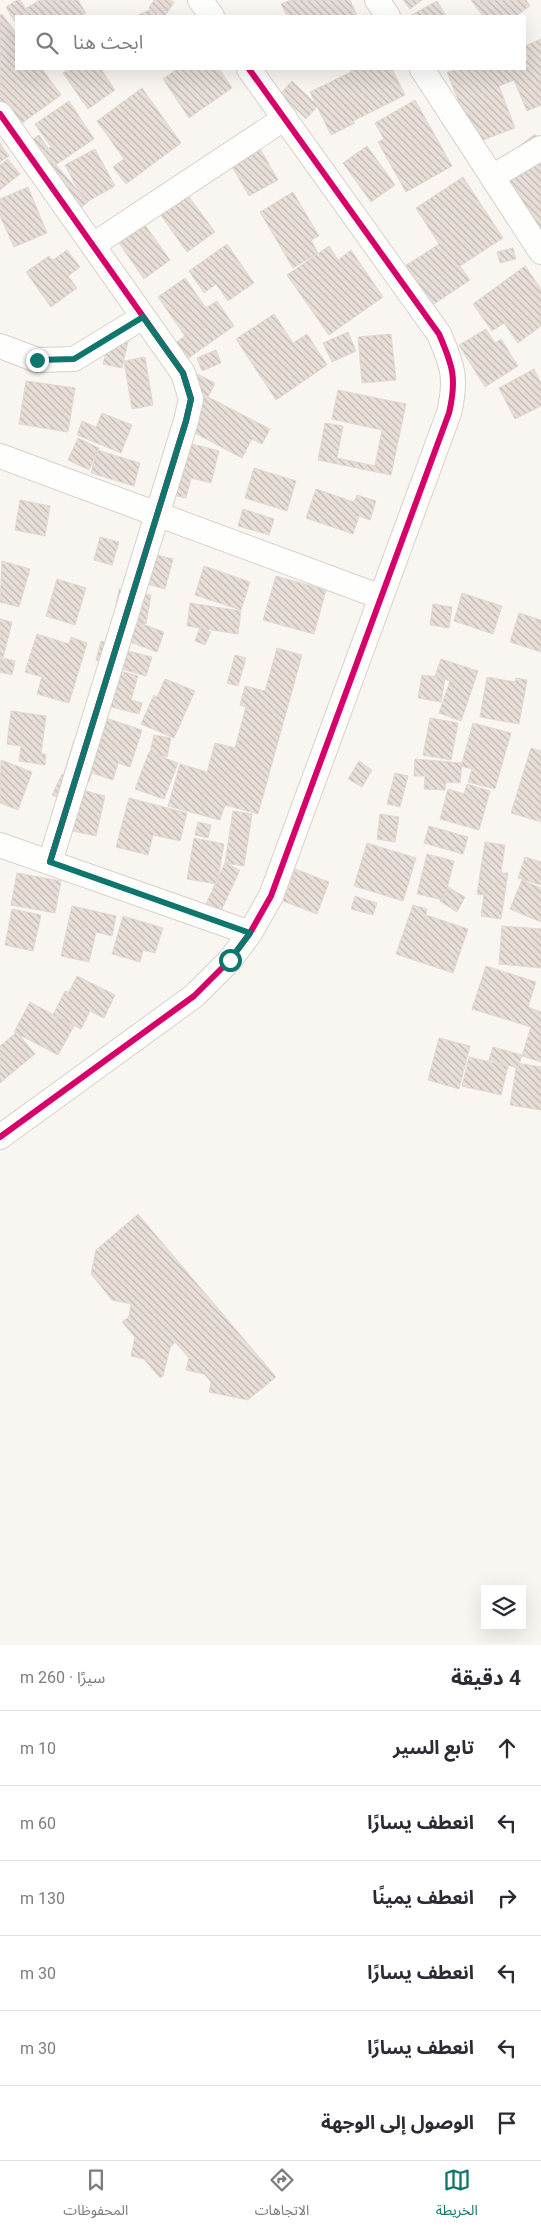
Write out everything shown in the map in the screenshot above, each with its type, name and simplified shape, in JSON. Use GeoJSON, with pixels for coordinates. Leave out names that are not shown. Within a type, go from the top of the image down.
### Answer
{"type":"FeatureCollection","features":[{"type":"Feature","properties":{"kind":"street"},"geometry":{"type":"LineString","coordinates":[[200,0],[211,15]]}},
{"type":"Feature","properties":{"kind":"street"},"geometry":{"type":"LineString","coordinates":[[378,0],[387,15]]}},
{"type":"Feature","properties":{"kind":"street"},"geometry":{"type":"LineString","coordinates":[[0,1137],[194,996],[230,960],[250,933],[271,896],[449,413],[454,392],[452,364],[439,334],[250,70]]}},
{"type":"Feature","properties":{"kind":"street"},"geometry":{"type":"LineString","coordinates":[[423,70],[541,252]]}},
{"type":"Feature","properties":{"kind":"street"},"geometry":{"type":"LineString","coordinates":[[0,114],[183,373],[191,399],[186,421],[50,862]]}},
{"type":"Feature","properties":{"kind":"street"},"geometry":{"type":"LineString","coordinates":[[93,245],[285,118]]}},
{"type":"Feature","properties":{"kind":"street"},"geometry":{"type":"LineString","coordinates":[[492,177],[541,148]]}},
{"type":"Feature","properties":{"kind":"street"},"geometry":{"type":"LineString","coordinates":[[0,346],[37,360],[74,359],[143,317]]}},
{"type":"Feature","properties":{"kind":"street"},"geometry":{"type":"LineString","coordinates":[[0,456],[381,597]]}},
{"type":"Feature","properties":{"kind":"street"},"geometry":{"type":"LineString","coordinates":[[0,845],[250,933]]}},
{"type":"Feature","properties":{"kind":"building"},"geometry":{"type":"Polygon","coordinates":[[[20,0],[29,14],[15,15],[15,22],[6,7],[20,0]]]}},
{"type":"Feature","properties":{"kind":"building"},"geometry":{"type":"Polygon","coordinates":[[[40,0],[78,0],[86,13],[82,15],[28,15],[25,9],[40,0]]]}},
{"type":"Feature","properties":{"kind":"building"},"geometry":{"type":"Polygon","coordinates":[[[154,0],[170,0],[174,2],[166,15],[160,15],[149,8],[154,0]]]}},
{"type":"Feature","properties":{"kind":"building"},"geometry":{"type":"Polygon","coordinates":[[[291,0],[350,0],[357,15],[286,15],[281,4],[291,0]]]}},
{"type":"Feature","properties":{"kind":"building"},"geometry":{"type":"Polygon","coordinates":[[[403,0],[422,0],[410,9],[403,0]]]}},
{"type":"Feature","properties":{"kind":"building"},"geometry":{"type":"Polygon","coordinates":[[[471,0],[526,0],[530,6],[517,15],[482,15],[471,0]]]}},
{"type":"Feature","properties":{"kind":"building"},"geometry":{"type":"Polygon","coordinates":[[[437,1],[445,15],[412,15],[437,1]]]}},
{"type":"Feature","properties":{"kind":"building"},"geometry":{"type":"Polygon","coordinates":[[[154,8],[158,15],[138,15],[154,8]]]}},
{"type":"Feature","properties":{"kind":"building"},"geometry":{"type":"Polygon","coordinates":[[[2,14],[15,32],[15,70],[43,70],[61,95],[11,131],[0,115],[0,15],[2,14]]]}},
{"type":"Feature","properties":{"kind":"building"},"geometry":{"type":"Polygon","coordinates":[[[541,39],[541,105],[527,111],[514,80],[499,86],[515,128],[475,143],[447,72],[453,70],[526,70],[526,61],[528,60],[526,46],[541,39]]]}},
{"type":"Feature","properties":{"kind":"building"},"geometry":{"type":"Polygon","coordinates":[[[67,70],[102,70],[115,90],[88,109],[63,73],[67,70]]]}},
{"type":"Feature","properties":{"kind":"building"},"geometry":{"type":"Polygon","coordinates":[[[176,70],[220,70],[232,88],[189,118],[163,79],[176,70]]]}},
{"type":"Feature","properties":{"kind":"building"},"geometry":{"type":"Polygon","coordinates":[[[350,70],[392,70],[405,95],[353,121],[355,123],[331,135],[310,92],[351,72],[350,70]]]}},
{"type":"Feature","properties":{"kind":"building"},"geometry":{"type":"Polygon","coordinates":[[[292,81],[318,106],[306,119],[280,94],[292,81]]]}},
{"type":"Feature","properties":{"kind":"building"},"geometry":{"type":"Polygon","coordinates":[[[142,88],[181,143],[126,184],[113,167],[124,159],[97,121],[142,88]]]}},
{"type":"Feature","properties":{"kind":"building"},"geometry":{"type":"Polygon","coordinates":[[[415,100],[452,166],[406,192],[378,142],[384,139],[375,123],[415,100]]]}},
{"type":"Feature","properties":{"kind":"building"},"geometry":{"type":"Polygon","coordinates":[[[69,101],[94,139],[39,176],[29,161],[51,147],[35,124],[69,101]]]}},
{"type":"Feature","properties":{"kind":"building"},"geometry":{"type":"Polygon","coordinates":[[[535,134],[541,141],[541,232],[491,168],[535,134]]]}},
{"type":"Feature","properties":{"kind":"building"},"geometry":{"type":"Polygon","coordinates":[[[39,135],[48,148],[30,159],[22,146],[39,135]]]}},
{"type":"Feature","properties":{"kind":"building"},"geometry":{"type":"Polygon","coordinates":[[[254,138],[278,180],[249,196],[225,154],[254,138]]]}},
{"type":"Feature","properties":{"kind":"building"},"geometry":{"type":"Polygon","coordinates":[[[0,143],[9,156],[0,162],[0,143]]]}},
{"type":"Feature","properties":{"kind":"building"},"geometry":{"type":"Polygon","coordinates":[[[367,146],[395,185],[371,202],[343,163],[367,146]]]}},
{"type":"Feature","properties":{"kind":"building"},"geometry":{"type":"Polygon","coordinates":[[[95,149],[115,186],[85,203],[65,165],[95,149]]]}},
{"type":"Feature","properties":{"kind":"building"},"geometry":{"type":"Polygon","coordinates":[[[8,159],[20,174],[0,190],[0,165],[8,159]]]}},
{"type":"Feature","properties":{"kind":"building"},"geometry":{"type":"Polygon","coordinates":[[[56,165],[88,202],[73,214],[42,177],[56,165]]]}},
{"type":"Feature","properties":{"kind":"building"},"geometry":{"type":"Polygon","coordinates":[[[463,177],[503,238],[460,266],[470,280],[425,310],[399,270],[439,244],[416,208],[463,177]]]}},
{"type":"Feature","properties":{"kind":"building"},"geometry":{"type":"Polygon","coordinates":[[[28,187],[47,233],[14,247],[0,216],[0,199],[28,187]]]}},
{"type":"Feature","properties":{"kind":"building"},"geometry":{"type":"Polygon","coordinates":[[[293,192],[319,236],[311,240],[318,253],[293,268],[260,212],[293,192]]]}},
{"type":"Feature","properties":{"kind":"building"},"geometry":{"type":"Polygon","coordinates":[[[187,194],[215,232],[187,252],[160,214],[187,194]]]}},
{"type":"Feature","properties":{"kind":"building"},"geometry":{"type":"Polygon","coordinates":[[[145,225],[170,260],[144,279],[119,243],[145,225]]]}},
{"type":"Feature","properties":{"kind":"building"},"geometry":{"type":"Polygon","coordinates":[[[227,244],[254,283],[228,301],[216,284],[204,293],[189,271],[227,244]]]}},
{"type":"Feature","properties":{"kind":"building"},"geometry":{"type":"Polygon","coordinates":[[[329,246],[338,260],[351,250],[383,297],[329,335],[287,275],[329,246]]]}},
{"type":"Feature","properties":{"kind":"building"},"geometry":{"type":"Polygon","coordinates":[[[513,248],[516,259],[500,263],[497,252],[513,248]]]}},
{"type":"Feature","properties":{"kind":"building"},"geometry":{"type":"Polygon","coordinates":[[[67,250],[80,267],[68,276],[77,288],[51,307],[26,272],[49,256],[53,260],[67,250]]]}},
{"type":"Feature","properties":{"kind":"building"},"geometry":{"type":"Polygon","coordinates":[[[525,266],[541,289],[541,326],[518,343],[504,323],[492,331],[473,304],[525,266]]]}},
{"type":"Feature","properties":{"kind":"building"},"geometry":{"type":"Polygon","coordinates":[[[185,278],[206,308],[217,301],[234,326],[177,366],[166,350],[185,336],[158,297],[185,278]]]}},
{"type":"Feature","properties":{"kind":"building"},"geometry":{"type":"Polygon","coordinates":[[[274,314],[293,343],[307,334],[327,365],[276,400],[236,339],[274,314]]]}},
{"type":"Feature","properties":{"kind":"building"},"geometry":{"type":"Polygon","coordinates":[[[112,328],[130,333],[122,368],[103,364],[112,328]]]}},
{"type":"Feature","properties":{"kind":"building"},"geometry":{"type":"Polygon","coordinates":[[[486,329],[495,343],[501,339],[518,366],[485,387],[459,345],[486,329]]]}},
{"type":"Feature","properties":{"kind":"building"},"geometry":{"type":"Polygon","coordinates":[[[348,332],[356,351],[332,362],[323,343],[348,332]]]}},
{"type":"Feature","properties":{"kind":"building"},"geometry":{"type":"Polygon","coordinates":[[[391,334],[396,380],[362,383],[358,337],[391,334]]]}},
{"type":"Feature","properties":{"kind":"building"},"geometry":{"type":"Polygon","coordinates":[[[216,350],[221,363],[202,371],[197,358],[216,350]]]}},
{"type":"Feature","properties":{"kind":"building"},"geometry":{"type":"Polygon","coordinates":[[[145,357],[153,405],[132,409],[124,361],[145,357]]]}},
{"type":"Feature","properties":{"kind":"building"},"geometry":{"type":"Polygon","coordinates":[[[187,369],[215,383],[208,397],[270,429],[262,444],[252,439],[242,458],[178,424],[192,397],[187,369]]]}},
{"type":"Feature","properties":{"kind":"building"},"geometry":{"type":"Polygon","coordinates":[[[534,369],[541,383],[541,406],[515,419],[499,388],[534,369]]]}},
{"type":"Feature","properties":{"kind":"building"},"geometry":{"type":"Polygon","coordinates":[[[26,381],[75,388],[68,432],[19,424],[26,381]]]}},
{"type":"Feature","properties":{"kind":"building"},"geometry":{"type":"Polygon","coordinates":[[[338,390],[406,404],[391,475],[318,460],[325,423],[343,426],[337,458],[375,466],[382,430],[332,419],[338,390]]]}},
{"type":"Feature","properties":{"kind":"building"},"geometry":{"type":"Polygon","coordinates":[[[102,413],[132,425],[121,453],[77,435],[82,421],[96,427],[102,413]]]}},
{"type":"Feature","properties":{"kind":"building"},"geometry":{"type":"Polygon","coordinates":[[[78,438],[99,448],[89,470],[68,460],[78,438]]]}},
{"type":"Feature","properties":{"kind":"building"},"geometry":{"type":"Polygon","coordinates":[[[177,440],[219,451],[211,483],[191,478],[186,498],[164,493],[177,440]]]}},
{"type":"Feature","properties":{"kind":"building"},"geometry":{"type":"Polygon","coordinates":[[[97,450],[140,463],[134,486],[91,473],[97,450]]]}},
{"type":"Feature","properties":{"kind":"building"},"geometry":{"type":"Polygon","coordinates":[[[254,468],[296,481],[287,511],[245,498],[254,468]]]}},
{"type":"Feature","properties":{"kind":"building"},"geometry":{"type":"Polygon","coordinates":[[[316,489],[354,502],[357,495],[376,501],[370,520],[359,516],[353,534],[306,518],[316,489]]]}},
{"type":"Feature","properties":{"kind":"building"},"geometry":{"type":"Polygon","coordinates":[[[20,500],[50,506],[45,536],[15,530],[20,500]]]}},
{"type":"Feature","properties":{"kind":"building"},"geometry":{"type":"Polygon","coordinates":[[[243,509],[274,519],[269,535],[238,526],[243,509]]]}},
{"type":"Feature","properties":{"kind":"building"},"geometry":{"type":"Polygon","coordinates":[[[100,537],[119,542],[112,565],[94,560],[100,537]]]}},
{"type":"Feature","properties":{"kind":"building"},"geometry":{"type":"Polygon","coordinates":[[[136,550],[173,559],[165,589],[128,579],[136,550]]]}},
{"type":"Feature","properties":{"kind":"building"},"geometry":{"type":"Polygon","coordinates":[[[2,561],[30,569],[19,607],[0,602],[2,561]]]}},
{"type":"Feature","properties":{"kind":"building"},"geometry":{"type":"Polygon","coordinates":[[[204,566],[250,582],[241,610],[195,595],[204,566]]]}},
{"type":"Feature","properties":{"kind":"building"},"geometry":{"type":"Polygon","coordinates":[[[276,576],[326,590],[314,634],[263,620],[276,576]]]}},
{"type":"Feature","properties":{"kind":"building"},"geometry":{"type":"Polygon","coordinates":[[[57,579],[86,588],[75,625],[46,616],[57,579]]]}},
{"type":"Feature","properties":{"kind":"building"},"geometry":{"type":"Polygon","coordinates":[[[119,589],[151,595],[146,624],[133,622],[110,637],[119,589]]]}},
{"type":"Feature","properties":{"kind":"building"},"geometry":{"type":"Polygon","coordinates":[[[462,593],[502,606],[493,634],[454,621],[462,593]]]}},
{"type":"Feature","properties":{"kind":"building"},"geometry":{"type":"Polygon","coordinates":[[[190,603],[241,611],[238,634],[187,626],[190,603]]]}},
{"type":"Feature","properties":{"kind":"building"},"geometry":{"type":"Polygon","coordinates":[[[433,604],[452,607],[449,628],[430,625],[433,604]]]}},
{"type":"Feature","properties":{"kind":"building"},"geometry":{"type":"Polygon","coordinates":[[[519,613],[541,620],[541,652],[510,642],[519,613]]]}},
{"type":"Feature","properties":{"kind":"building"},"geometry":{"type":"Polygon","coordinates":[[[0,619],[12,622],[3,658],[15,661],[12,675],[0,672],[0,619]]]}},
{"type":"Feature","properties":{"kind":"building"},"geometry":{"type":"Polygon","coordinates":[[[137,622],[164,632],[157,652],[130,642],[137,622]]]}},
{"type":"Feature","properties":{"kind":"building"},"geometry":{"type":"Polygon","coordinates":[[[200,627],[211,632],[205,645],[195,641],[200,627]]]}},
{"type":"Feature","properties":{"kind":"building"},"geometry":{"type":"Polygon","coordinates":[[[37,634],[69,644],[71,637],[87,643],[69,703],[37,694],[42,677],[25,672],[37,634]]]}},
{"type":"Feature","properties":{"kind":"building"},"geometry":{"type":"Polygon","coordinates":[[[101,641],[126,648],[120,671],[138,676],[131,700],[142,703],[139,714],[96,703],[107,663],[96,660],[101,641]]]}},
{"type":"Feature","properties":{"kind":"building"},"geometry":{"type":"Polygon","coordinates":[[[277,648],[302,655],[258,814],[225,805],[220,820],[168,806],[180,764],[207,772],[215,743],[235,748],[246,707],[240,705],[245,686],[265,691],[277,648]]]}},
{"type":"Feature","properties":{"kind":"building"},"geometry":{"type":"Polygon","coordinates":[[[128,651],[152,657],[146,676],[122,669],[128,651]]]}},
{"type":"Feature","properties":{"kind":"building"},"geometry":{"type":"Polygon","coordinates":[[[235,655],[246,658],[238,686],[227,683],[235,655]]]}},
{"type":"Feature","properties":{"kind":"building"},"geometry":{"type":"Polygon","coordinates":[[[441,659],[478,671],[461,721],[439,713],[450,681],[435,676],[441,659]]]}},
{"type":"Feature","properties":{"kind":"building"},"geometry":{"type":"Polygon","coordinates":[[[422,675],[445,678],[441,702],[418,698],[422,675]]]}},
{"type":"Feature","properties":{"kind":"building"},"geometry":{"type":"Polygon","coordinates":[[[487,677],[515,682],[516,678],[527,680],[519,724],[480,717],[487,677]]]}},
{"type":"Feature","properties":{"kind":"building"},"geometry":{"type":"Polygon","coordinates":[[[165,679],[195,691],[174,738],[141,724],[154,695],[157,697],[165,679]]]}},
{"type":"Feature","properties":{"kind":"building"},"geometry":{"type":"Polygon","coordinates":[[[11,711],[46,716],[41,754],[46,754],[45,765],[19,761],[21,746],[7,744],[11,711]]]}},
{"type":"Feature","properties":{"kind":"building"},"geometry":{"type":"Polygon","coordinates":[[[85,711],[142,730],[130,767],[118,763],[113,780],[92,773],[89,782],[64,773],[74,740],[94,746],[85,711]]]}},
{"type":"Feature","properties":{"kind":"building"},"geometry":{"type":"Polygon","coordinates":[[[430,718],[458,723],[451,760],[423,755],[430,718]]]}},
{"type":"Feature","properties":{"kind":"building"},"geometry":{"type":"Polygon","coordinates":[[[473,723],[511,733],[495,789],[468,782],[472,769],[461,766],[473,723]]]}},
{"type":"Feature","properties":{"kind":"building"},"geometry":{"type":"Polygon","coordinates":[[[154,735],[171,738],[167,757],[150,753],[154,735]]]}},
{"type":"Feature","properties":{"kind":"building"},"geometry":{"type":"Polygon","coordinates":[[[531,748],[541,751],[541,822],[511,813],[531,748]]]}},
{"type":"Feature","properties":{"kind":"building"},"geometry":{"type":"Polygon","coordinates":[[[149,752],[178,763],[164,799],[135,789],[149,752]]]}},
{"type":"Feature","properties":{"kind":"building"},"geometry":{"type":"Polygon","coordinates":[[[415,759],[462,763],[460,783],[446,782],[445,790],[424,789],[425,776],[414,776],[415,759]]]}},
{"type":"Feature","properties":{"kind":"building"},"geometry":{"type":"Polygon","coordinates":[[[1,760],[32,772],[18,810],[0,803],[1,760]]]}},
{"type":"Feature","properties":{"kind":"building"},"geometry":{"type":"Polygon","coordinates":[[[359,761],[372,770],[362,787],[348,779],[359,761]]]}},
{"type":"Feature","properties":{"kind":"building"},"geometry":{"type":"Polygon","coordinates":[[[395,773],[408,776],[400,807],[387,804],[395,773]]]}},
{"type":"Feature","properties":{"kind":"building"},"geometry":{"type":"Polygon","coordinates":[[[62,774],[71,778],[60,799],[52,795],[62,774]]]}},
{"type":"Feature","properties":{"kind":"building"},"geometry":{"type":"Polygon","coordinates":[[[467,784],[490,791],[479,830],[440,819],[448,789],[464,794],[467,784]]]}},
{"type":"Feature","properties":{"kind":"building"},"geometry":{"type":"Polygon","coordinates":[[[74,788],[105,796],[96,836],[64,829],[74,788]]]}},
{"type":"Feature","properties":{"kind":"building"},"geometry":{"type":"Polygon","coordinates":[[[129,798],[187,813],[180,841],[153,835],[148,855],[116,847],[129,798]]]}},
{"type":"Feature","properties":{"kind":"building"},"geometry":{"type":"Polygon","coordinates":[[[233,811],[252,814],[244,866],[225,863],[233,811]]]}},
{"type":"Feature","properties":{"kind":"building"},"geometry":{"type":"Polygon","coordinates":[[[380,814],[399,817],[395,842],[377,839],[380,814]]]}},
{"type":"Feature","properties":{"kind":"building"},"geometry":{"type":"Polygon","coordinates":[[[198,822],[211,825],[208,838],[195,835],[198,822]]]}},
{"type":"Feature","properties":{"kind":"building"},"geometry":{"type":"Polygon","coordinates":[[[429,826],[468,837],[463,854],[424,843],[429,826]]]}},
{"type":"Feature","properties":{"kind":"building"},"geometry":{"type":"Polygon","coordinates":[[[194,838],[224,844],[217,884],[187,879],[194,838]]]}},
{"type":"Feature","properties":{"kind":"building"},"geometry":{"type":"Polygon","coordinates":[[[485,842],[505,845],[501,873],[508,873],[501,919],[481,916],[484,895],[477,894],[485,842]]]}},
{"type":"Feature","properties":{"kind":"building"},"geometry":{"type":"Polygon","coordinates":[[[367,843],[416,858],[403,901],[354,886],[367,843]]]}},
{"type":"Feature","properties":{"kind":"building"},"geometry":{"type":"Polygon","coordinates":[[[427,854],[454,861],[444,900],[417,894],[427,854]]]}},
{"type":"Feature","properties":{"kind":"building"},"geometry":{"type":"Polygon","coordinates":[[[525,857],[541,862],[541,885],[518,878],[525,857]]]}},
{"type":"Feature","properties":{"kind":"building"},"geometry":{"type":"Polygon","coordinates":[[[225,863],[240,870],[219,915],[204,908],[225,863]]]}},
{"type":"Feature","properties":{"kind":"building"},"geometry":{"type":"Polygon","coordinates":[[[295,869],[329,882],[317,914],[283,901],[295,869]]]}},
{"type":"Feature","properties":{"kind":"building"},"geometry":{"type":"Polygon","coordinates":[[[17,873],[61,881],[55,913],[11,905],[17,873]]]}},
{"type":"Feature","properties":{"kind":"building"},"geometry":{"type":"Polygon","coordinates":[[[522,880],[541,888],[541,922],[510,909],[522,880]]]}},
{"type":"Feature","properties":{"kind":"building"},"geometry":{"type":"Polygon","coordinates":[[[448,887],[465,897],[457,912],[440,901],[448,887]]]}},
{"type":"Feature","properties":{"kind":"building"},"geometry":{"type":"Polygon","coordinates":[[[355,896],[377,903],[373,915],[351,909],[355,896]]]}},
{"type":"Feature","properties":{"kind":"building"},"geometry":{"type":"Polygon","coordinates":[[[413,905],[427,909],[426,915],[468,929],[453,973],[396,954],[413,905]]]}},
{"type":"Feature","properties":{"kind":"building"},"geometry":{"type":"Polygon","coordinates":[[[72,906],[116,916],[112,936],[96,932],[89,962],[61,956],[72,906]]]}},
{"type":"Feature","properties":{"kind":"building"},"geometry":{"type":"Polygon","coordinates":[[[12,909],[41,915],[33,951],[5,945],[12,909]]]}},
{"type":"Feature","properties":{"kind":"building"},"geometry":{"type":"Polygon","coordinates":[[[123,916],[163,928],[155,953],[143,950],[140,962],[112,954],[123,916]]]}},
{"type":"Feature","properties":{"kind":"building"},"geometry":{"type":"Polygon","coordinates":[[[502,926],[541,929],[541,968],[499,964],[502,926]]]}},
{"type":"Feature","properties":{"kind":"building"},"geometry":{"type":"Polygon","coordinates":[[[486,966],[536,982],[528,1007],[541,1012],[541,1062],[522,1056],[531,1027],[472,1009],[486,966]]]}},
{"type":"Feature","properties":{"kind":"building"},"geometry":{"type":"Polygon","coordinates":[[[77,976],[115,995],[104,1018],[90,1011],[81,1029],[53,1015],[65,991],[69,992],[77,976]]]}},
{"type":"Feature","properties":{"kind":"building"},"geometry":{"type":"Polygon","coordinates":[[[30,1002],[74,1026],[58,1055],[14,1032],[30,1002]]]}},
{"type":"Feature","properties":{"kind":"building"},"geometry":{"type":"Polygon","coordinates":[[[17,1032],[35,1054],[0,1083],[0,1046],[17,1032]]]}},
{"type":"Feature","properties":{"kind":"building"},"geometry":{"type":"Polygon","coordinates":[[[439,1038],[470,1046],[459,1089],[428,1080],[439,1038]]]}},
{"type":"Feature","properties":{"kind":"building"},"geometry":{"type":"Polygon","coordinates":[[[493,1047],[522,1055],[518,1068],[489,1060],[493,1047]]]}},
{"type":"Feature","properties":{"kind":"building"},"geometry":{"type":"Polygon","coordinates":[[[469,1057],[508,1066],[501,1095],[462,1086],[469,1057]]]}},
{"type":"Feature","properties":{"kind":"building"},"geometry":{"type":"Polygon","coordinates":[[[517,1063],[541,1067],[541,1110],[510,1105],[517,1063]]]}},
{"type":"Feature","properties":{"kind":"building"},"geometry":{"type":"Polygon","coordinates":[[[138,1214],[276,1377],[248,1400],[209,1392],[211,1382],[204,1374],[186,1370],[189,1358],[175,1342],[170,1348],[163,1376],[160,1378],[144,1359],[131,1356],[135,1337],[122,1322],[129,1317],[131,1304],[112,1300],[91,1274],[96,1250],[138,1214]]]}},
{"type":"Feature","properties":{"kind":"cycle path"},"geometry":{"type":"LineString","coordinates":[[0,1137],[194,996],[230,960],[250,933],[271,896],[449,413],[453,391],[452,373],[448,355],[439,334],[250,70]]}},
{"type":"Feature","properties":{"kind":"cycle path"},"geometry":{"type":"LineString","coordinates":[[0,114],[183,373],[191,399],[186,421],[50,862]]}},
{"type":"Feature","properties":{"kind":"route"},"geometry":{"type":"LineString","coordinates":[[37,360],[74,359],[143,317],[183,373],[191,399],[186,421],[50,862],[250,933],[230,960]]}}]}
